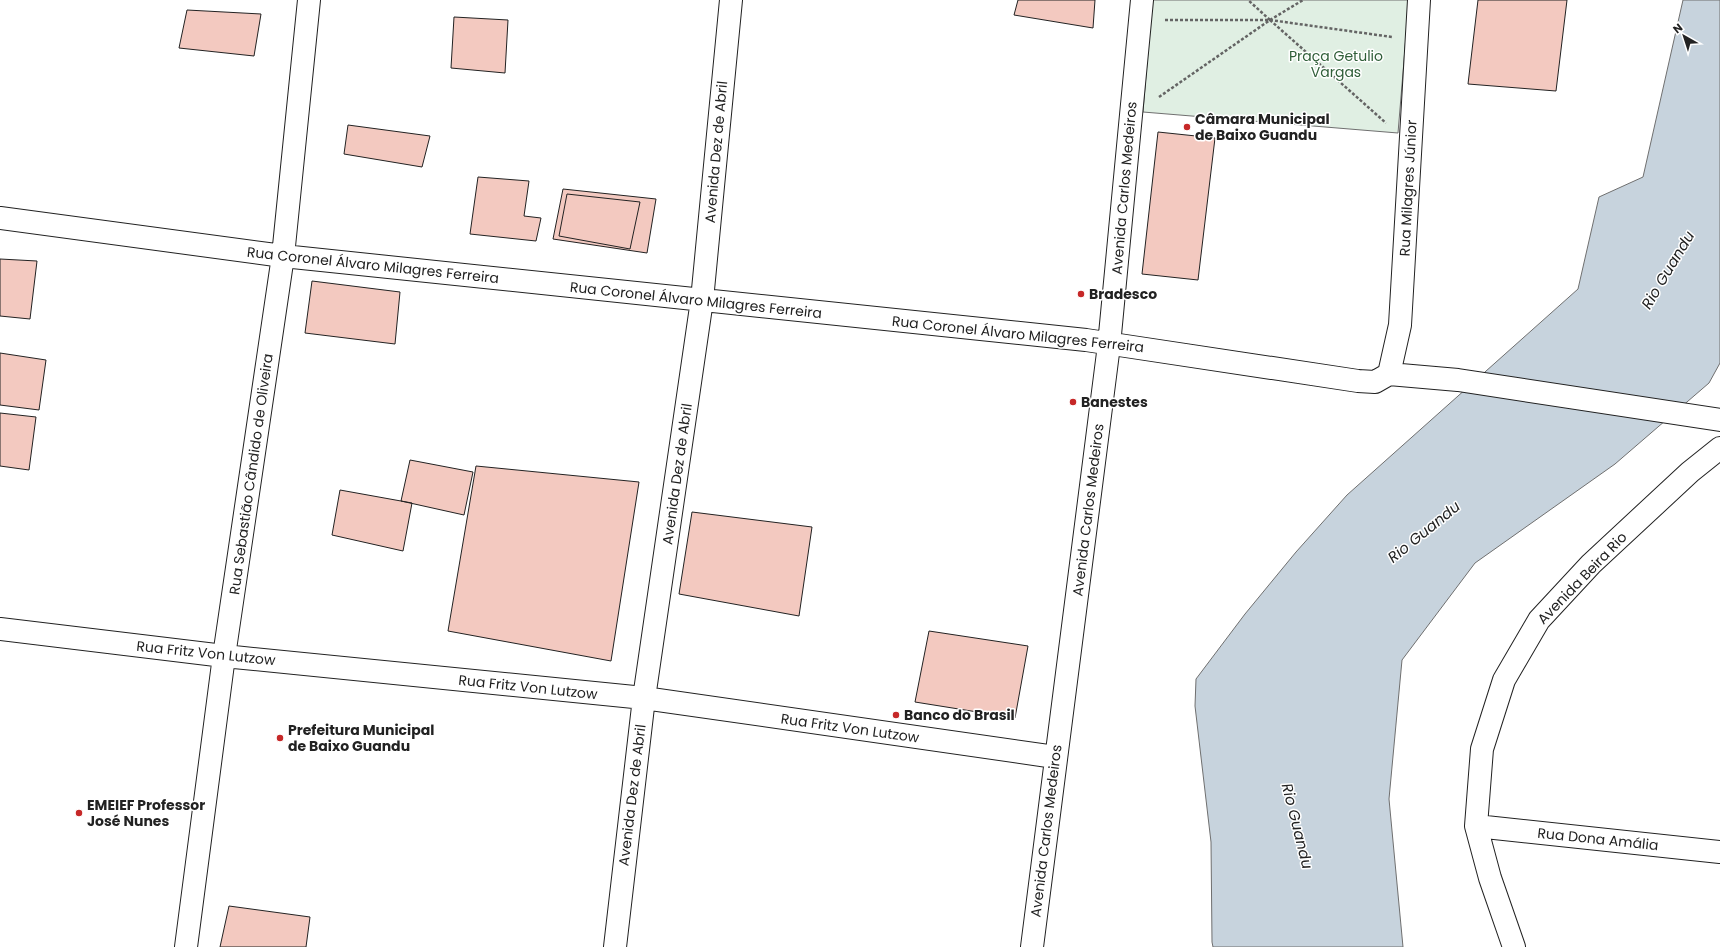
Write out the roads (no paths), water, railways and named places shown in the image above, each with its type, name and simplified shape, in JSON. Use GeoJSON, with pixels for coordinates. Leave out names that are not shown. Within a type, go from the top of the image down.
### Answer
{"type":"FeatureCollection","features":[{"type":"Feature","properties":{"kind":"street","name":"Rua Sebastião Cândido de Oliveira"},"geometry":{"type":"LineString","coordinates":[[186,947],[224,656],[283,256],[309,0]]}},
{"type":"Feature","properties":{"kind":"street","name":"Avenida Dez de Abril"},"geometry":{"type":"LineString","coordinates":[[614,947],[644,698],[702,300],[731,0]]}},
{"type":"Feature","properties":{"kind":"street","name":"Rua Milagres Júnior"},"geometry":{"type":"LineString","coordinates":[[1389,374],[1400,325],[1409,145],[1419,0]]}},
{"type":"Feature","properties":{"kind":"street","name":"Avenida Carlos Medeiros"},"geometry":{"type":"LineString","coordinates":[[1032,947],[1055,757],[1061,726],[1109,345],[1141,10]]}},
{"type":"Feature","properties":{"kind":"street","name":"Rua Coronel Álvaro Milagres Ferreira"},"geometry":{"type":"LineString","coordinates":[[0,218],[283,256],[1086,340],[1109,345],[1123,345],[1358,381],[1375,382],[1389,374]]}},
{"type":"Feature","properties":{"kind":"street"},"geometry":{"type":"LineString","coordinates":[[1389,374],[1458,380],[1720,420]]}},
{"type":"Feature","properties":{"kind":"street","name":"Avenida Beira Rio"},"geometry":{"type":"LineString","coordinates":[[1514,947],[1490,878],[1476,826],[1482,748],[1504,680],[1539,620],[1591,564],[1690,472],[1720,448]]}},
{"type":"Feature","properties":{"kind":"street","name":"Rua Fritz Von Lutzow"},"geometry":{"type":"LineString","coordinates":[[0,629],[224,656],[644,698],[1055,757]]}},
{"type":"Feature","properties":{"kind":"street","name":"Rua Dona Amália"},"geometry":{"type":"LineString","coordinates":[[1476,826],[1720,852]]}},
{"type":"Feature","properties":{"kind":"water","name":"Rio Guandu"},"geometry":{"type":"Polygon","coordinates":[[[1683,0],[1720,0],[1720,363],[1709,383],[1615,464],[1475,563],[1402,660],[1389,799],[1403,947],[1213,947],[1211,842],[1195,706],[1196,679],[1245,614],[1296,552],[1347,495],[1578,289],[1599,197],[1643,177],[1683,0]]]}},
{"type":"Feature","properties":{"kind":"place","name":"Câmara Municipal de Baixo Guandu"},"geometry":{"type":"Point","coordinates":[1187,127]}},
{"type":"Feature","properties":{"kind":"place","name":"Bradesco"},"geometry":{"type":"Point","coordinates":[1081,294]}},
{"type":"Feature","properties":{"kind":"place","name":"Banestes"},"geometry":{"type":"Point","coordinates":[1073,402]}},
{"type":"Feature","properties":{"kind":"place","name":"Banco do Brasil"},"geometry":{"type":"Point","coordinates":[896,715]}},
{"type":"Feature","properties":{"kind":"place","name":"Prefeitura Municipal de Baixo Guandu"},"geometry":{"type":"Point","coordinates":[280,738]}},
{"type":"Feature","properties":{"kind":"place","name":"EMEIEF Professor José Nunes"},"geometry":{"type":"Point","coordinates":[79,813]}},
{"type":"Feature","properties":{"kind":"park label","name":"Praça Getulio Vargas"},"geometry":{"type":"Point","coordinates":[1336,64]}}]}
